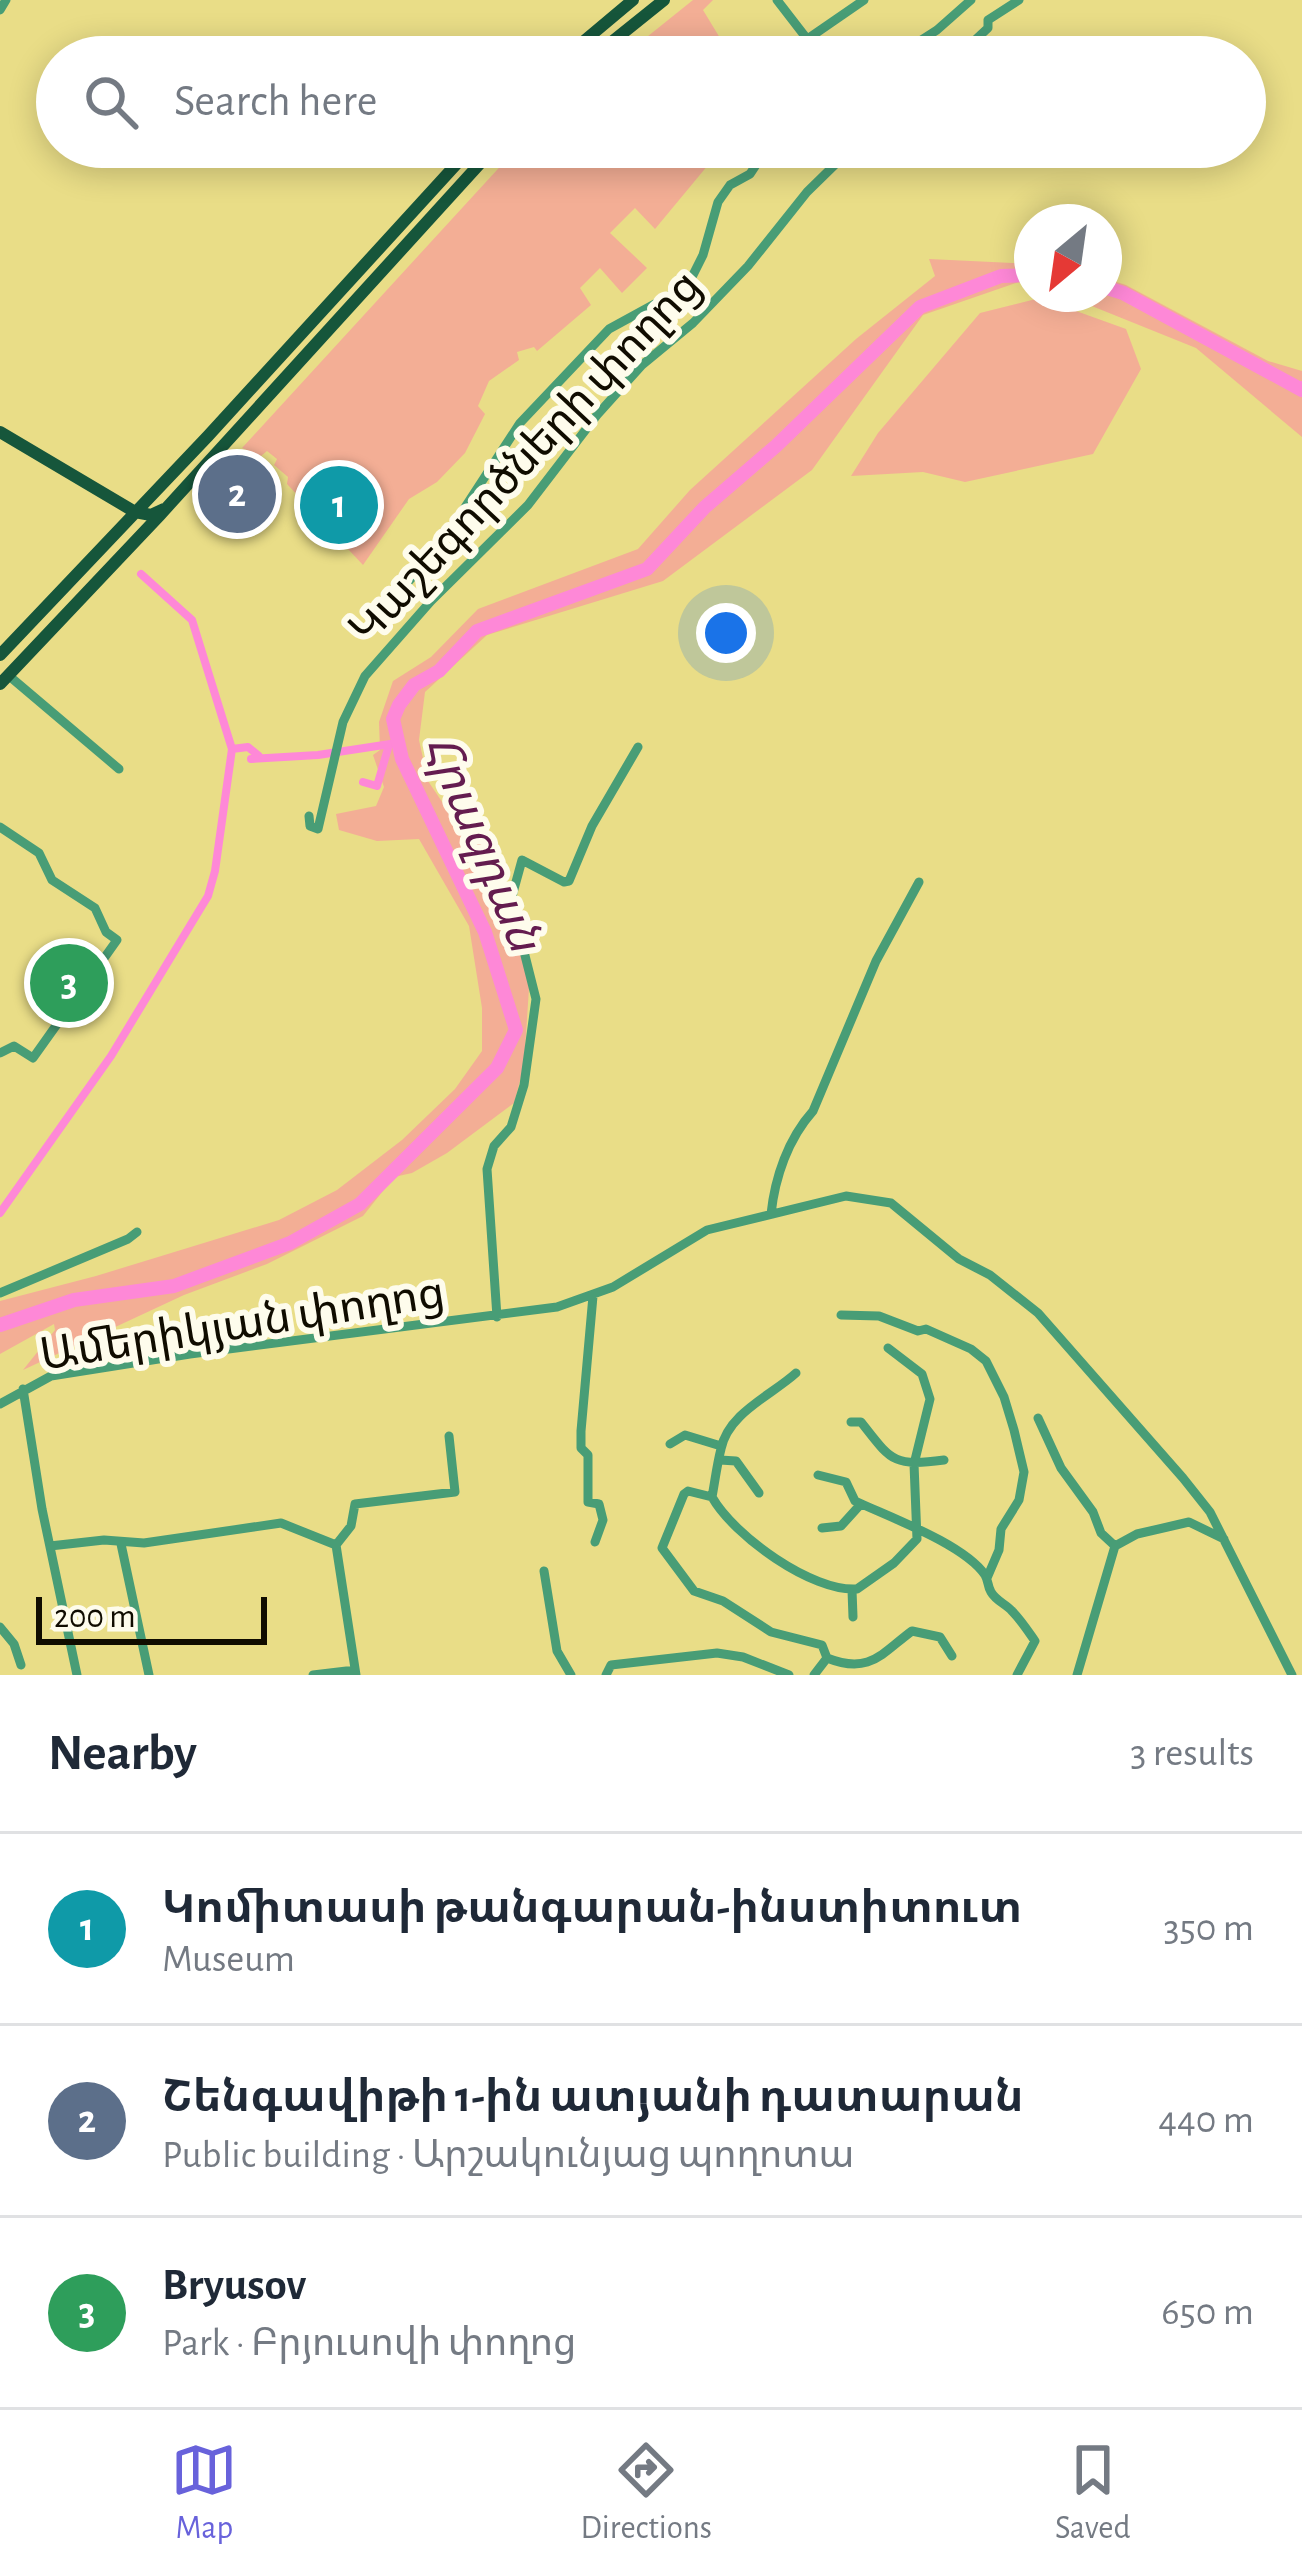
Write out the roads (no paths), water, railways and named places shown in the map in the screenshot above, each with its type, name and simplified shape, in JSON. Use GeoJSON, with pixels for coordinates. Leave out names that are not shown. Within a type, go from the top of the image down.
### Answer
{"type":"FeatureCollection","features":[{"type":"Feature","properties":{"kind":"main road"},"geometry":{"type":"LineString","coordinates":[[590,36],[633,0]]}},
{"type":"Feature","properties":{"kind":"main road"},"geometry":{"type":"LineString","coordinates":[[619,36],[664,0]]}},
{"type":"Feature","properties":{"kind":"main road"},"geometry":{"type":"LineString","coordinates":[[0,656],[453,168]]}},
{"type":"Feature","properties":{"kind":"main road"},"geometry":{"type":"LineString","coordinates":[[4,679],[475,168]]}},
{"type":"Feature","properties":{"kind":"main road"},"geometry":{"type":"LineString","coordinates":[[0,432],[135,512],[151,514],[165,508]]}},
{"type":"Feature","properties":{"kind":"main road"},"geometry":{"type":"LineString","coordinates":[[116,499],[120,529]]}},
{"type":"Feature","properties":{"kind":"main road"},"geometry":{"type":"LineString","coordinates":[[133,542],[135,512]]}},
{"type":"Feature","properties":{"kind":"street"},"geometry":{"type":"LineString","coordinates":[[0,10],[7,0]]}},
{"type":"Feature","properties":{"kind":"street"},"geometry":{"type":"LineString","coordinates":[[777,0],[803,36]]}},
{"type":"Feature","properties":{"kind":"street"},"geometry":{"type":"LineString","coordinates":[[812,36],[864,0]]}},
{"type":"Feature","properties":{"kind":"street"},"geometry":{"type":"LineString","coordinates":[[927,36],[973,0],[988,20],[988,28],[979,36]]}},
{"type":"Feature","properties":{"kind":"street"},"geometry":{"type":"LineString","coordinates":[[988,20],[1019,0]]}},
{"type":"Feature","properties":{"kind":"street","name":"Կաշեգործների փողոց"},"geometry":{"type":"LineString","coordinates":[[387,607],[445,538],[530,412],[609,329],[673,294],[693,275],[718,202],[730,185],[754,168]]}},
{"type":"Feature","properties":{"kind":"street","name":"Կաշեգործների փողոց"},"geometry":{"type":"LineString","coordinates":[[309,816],[313,828],[322,826],[338,745],[354,694],[365,676],[431,601],[529,505],[642,364],[693,323],[832,168]]}},
{"type":"Feature","properties":{"kind":"street"},"geometry":{"type":"LineString","coordinates":[[4,679],[119,769]]}},
{"type":"Feature","properties":{"kind":"street","name":"Ամերիկյան փողոց"},"geometry":{"type":"LineString","coordinates":[[497,1317],[487,1169],[494,1146],[511,1127],[524,1085],[536,999],[511,900],[522,860],[564,882],[569,880],[592,826],[638,747]]}},
{"type":"Feature","properties":{"kind":"street"},"geometry":{"type":"LineString","coordinates":[[0,827],[39,853],[52,880],[95,908],[106,932],[117,940],[33,1058],[14,1046],[0,1053]]}},
{"type":"Feature","properties":{"kind":"street"},"geometry":{"type":"LineString","coordinates":[[771,1214],[774,1186],[798,1128],[813,1111],[876,961],[919,882]]}},
{"type":"Feature","properties":{"kind":"street","name":"Ամերիկյան փողոց"},"geometry":{"type":"LineString","coordinates":[[0,1404],[50,1376],[497,1317],[593,1297],[707,1230],[846,1196],[867,1196],[891,1203],[959,1259],[990,1275],[1038,1312],[1210,1512],[1292,1675]]}},
{"type":"Feature","properties":{"kind":"street"},"geometry":{"type":"LineString","coordinates":[[0,1293],[128,1240],[137,1232]]}},
{"type":"Feature","properties":{"kind":"street"},"geometry":{"type":"LineString","coordinates":[[593,1297],[581,1448],[588,1455],[588,1502],[598,1504],[603,1520],[595,1541]]}},
{"type":"Feature","properties":{"kind":"street"},"geometry":{"type":"LineString","coordinates":[[841,1315],[879,1316],[918,1331],[926,1329],[971,1349],[992,1372],[1004,1397],[1024,1472],[1019,1500],[1001,1529],[999,1550],[987,1577]]}},
{"type":"Feature","properties":{"kind":"street"},"geometry":{"type":"LineString","coordinates":[[827,1658],[822,1645],[772,1632],[723,1601],[694,1591],[662,1548],[688,1491],[712,1497],[729,1523],[815,1584],[852,1591],[909,1549],[917,1539],[914,1464],[930,1399],[922,1374],[888,1348]]}},
{"type":"Feature","properties":{"kind":"street"},"geometry":{"type":"LineString","coordinates":[[712,1497],[721,1446],[752,1406],[796,1373]]}},
{"type":"Feature","properties":{"kind":"street"},"geometry":{"type":"LineString","coordinates":[[23,1389],[77,1675]]}},
{"type":"Feature","properties":{"kind":"street"},"geometry":{"type":"LineString","coordinates":[[1038,1418],[1060,1468],[1093,1512],[1101,1533],[1115,1546]]}},
{"type":"Feature","properties":{"kind":"street"},"geometry":{"type":"LineString","coordinates":[[851,1422],[864,1425],[882,1453],[914,1464],[944,1460]]}},
{"type":"Feature","properties":{"kind":"street"},"geometry":{"type":"LineString","coordinates":[[314,1675],[355,1672],[336,1545],[351,1526],[355,1504],[455,1492],[449,1436]]}},
{"type":"Feature","properties":{"kind":"street"},"geometry":{"type":"LineString","coordinates":[[670,1444],[686,1436],[721,1446]]}},
{"type":"Feature","properties":{"kind":"street"},"geometry":{"type":"LineString","coordinates":[[720,1460],[736,1461],[758,1493]]}},
{"type":"Feature","properties":{"kind":"street"},"geometry":{"type":"LineString","coordinates":[[818,1475],[846,1482],[860,1504],[932,1535],[987,1577],[994,1598],[1008,1606],[1035,1641],[1017,1675]]}},
{"type":"Feature","properties":{"kind":"street"},"geometry":{"type":"LineString","coordinates":[[822,1528],[841,1526],[860,1504]]}},
{"type":"Feature","properties":{"kind":"street"},"geometry":{"type":"LineString","coordinates":[[1077,1675],[1115,1546],[1137,1534],[1189,1522],[1224,1540]]}},
{"type":"Feature","properties":{"kind":"street"},"geometry":{"type":"LineString","coordinates":[[50,1546],[104,1540],[121,1544],[281,1523],[336,1545]]}},
{"type":"Feature","properties":{"kind":"street"},"geometry":{"type":"LineString","coordinates":[[121,1544],[149,1675]]}},
{"type":"Feature","properties":{"kind":"street"},"geometry":{"type":"LineString","coordinates":[[544,1571],[557,1651],[572,1675]]}},
{"type":"Feature","properties":{"kind":"street"},"geometry":{"type":"LineString","coordinates":[[852,1591],[853,1617]]}},
{"type":"Feature","properties":{"kind":"street"},"geometry":{"type":"LineString","coordinates":[[0,1627],[14,1644],[21,1665]]}},
{"type":"Feature","properties":{"kind":"street"},"geometry":{"type":"LineString","coordinates":[[827,1658],[860,1667],[886,1656],[914,1630],[940,1636],[952,1656]]}},
{"type":"Feature","properties":{"kind":"street"},"geometry":{"type":"LineString","coordinates":[[606,1675],[611,1665],[717,1653],[743,1657],[789,1675]]}},
{"type":"Feature","properties":{"kind":"street"},"geometry":{"type":"LineString","coordinates":[[814,1675],[827,1658]]}},
{"type":"Feature","properties":{"kind":"waterway","name":"Հրազդան"},"geometry":{"type":"LineString","coordinates":[[0,1325],[74,1300],[174,1286],[290,1243],[360,1204],[497,1068],[516,1030],[485,932],[402,759],[393,719],[399,705],[414,685],[439,671],[477,631],[647,569],[705,507],[776,446],[920,307],[1001,276],[1014,276]]}},
{"type":"Feature","properties":{"kind":"waterway","name":"Հրազդան"},"geometry":{"type":"LineString","coordinates":[[1122,293],[1302,390]]}},
{"type":"Feature","properties":{"kind":"waterway"},"geometry":{"type":"LineString","coordinates":[[0,1213],[111,1056],[208,896],[215,871],[232,749],[192,620],[141,574]]}},
{"type":"Feature","properties":{"kind":"waterway"},"geometry":{"type":"LineString","coordinates":[[251,759],[397,743]]}},
{"type":"Feature","properties":{"kind":"waterway"},"geometry":{"type":"LineString","coordinates":[[363,782],[377,786],[389,745]]}},
{"type":"Feature","properties":{"kind":"waterway"},"geometry":{"type":"LineString","coordinates":[[232,749],[248,747],[259,756]]}},
{"type":"Feature","properties":{"kind":"place","name":"Շենգավիթի 1-ին ատյանի դատարան"},"geometry":{"type":"Point","coordinates":[237,494]}},
{"type":"Feature","properties":{"kind":"place","name":"Կոմիտասի թանգարան-ինստիտուտ"},"geometry":{"type":"Point","coordinates":[339,505]}},
{"type":"Feature","properties":{"kind":"place","name":"Bryusov"},"geometry":{"type":"Point","coordinates":[69,983]}}]}
